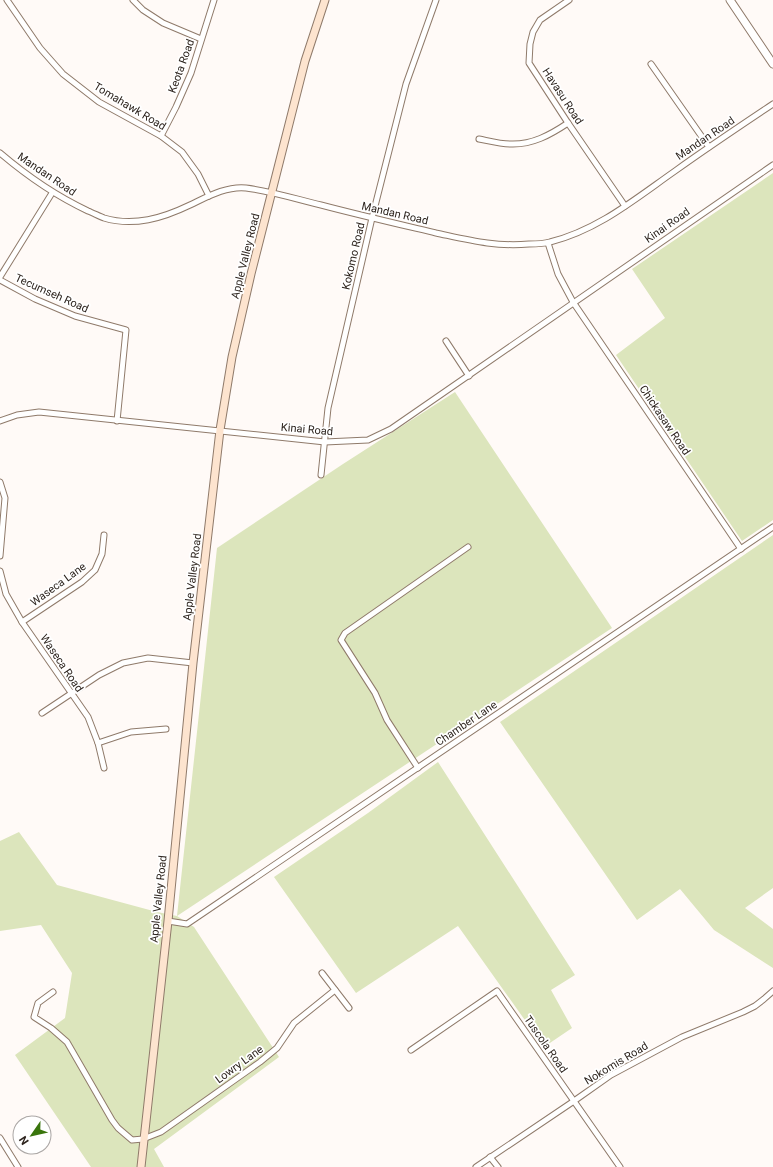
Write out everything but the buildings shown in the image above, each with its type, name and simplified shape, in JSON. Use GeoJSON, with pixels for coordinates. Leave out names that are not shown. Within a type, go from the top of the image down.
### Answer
{"type":"FeatureCollection","features":[{"type":"Feature","properties":{"kind":"main road","name":"Apple Valley Road"},"geometry":{"type":"LineString","coordinates":[[141,1167],[168,920],[193,663],[220,430],[232,357],[251,274],[305,61],[325,0]]}},
{"type":"Feature","properties":{"kind":"street","name":"Tomahawk Road"},"geometry":{"type":"LineString","coordinates":[[7,0],[40,48],[63,74],[99,102],[161,136],[182,152],[198,174],[209,196]]}},
{"type":"Feature","properties":{"kind":"street"},"geometry":{"type":"LineString","coordinates":[[133,0],[143,10],[163,23],[202,39]]}},
{"type":"Feature","properties":{"kind":"street","name":"Keota Road"},"geometry":{"type":"LineString","coordinates":[[161,136],[191,73],[214,0]]}},
{"type":"Feature","properties":{"kind":"street","name":"Kokomo Road"},"geometry":{"type":"LineString","coordinates":[[321,475],[328,408],[372,218],[406,84],[436,0]]}},
{"type":"Feature","properties":{"kind":"street","name":"Havasu Road"},"geometry":{"type":"LineString","coordinates":[[569,0],[540,20],[533,32],[530,44],[529,63],[625,206]]}},
{"type":"Feature","properties":{"kind":"street"},"geometry":{"type":"LineString","coordinates":[[730,0],[773,64]]}},
{"type":"Feature","properties":{"kind":"street"},"geometry":{"type":"LineString","coordinates":[[651,64],[709,147]]}},
{"type":"Feature","properties":{"kind":"street","name":"Mandan Road"},"geometry":{"type":"LineString","coordinates":[[0,153],[14,165],[52,192],[104,218],[127,222],[153,220],[228,189],[240,188],[272,193],[468,240],[511,246],[548,242],[573,235],[596,225],[773,104]]}},
{"type":"Feature","properties":{"kind":"street"},"geometry":{"type":"LineString","coordinates":[[479,139],[510,144],[532,142],[551,134],[568,123]]}},
{"type":"Feature","properties":{"kind":"street","name":"Kinai Road"},"geometry":{"type":"LineString","coordinates":[[0,421],[17,415],[39,412],[325,442],[368,440],[391,428],[469,376],[573,302],[773,165]]}},
{"type":"Feature","properties":{"kind":"street"},"geometry":{"type":"LineString","coordinates":[[0,278],[52,192]]}},
{"type":"Feature","properties":{"kind":"street"},"geometry":{"type":"LineString","coordinates":[[548,242],[558,274],[573,302]]}},
{"type":"Feature","properties":{"kind":"street","name":"Tecumseh Road"},"geometry":{"type":"LineString","coordinates":[[0,278],[35,299],[75,316],[126,330],[117,421]]}},
{"type":"Feature","properties":{"kind":"street","name":"Chickasaw Road"},"geometry":{"type":"LineString","coordinates":[[573,302],[741,549]]}},
{"type":"Feature","properties":{"kind":"street"},"geometry":{"type":"LineString","coordinates":[[446,341],[469,376]]}},
{"type":"Feature","properties":{"kind":"street"},"geometry":{"type":"LineString","coordinates":[[0,482],[5,498],[0,556]]}},
{"type":"Feature","properties":{"kind":"street","name":"Chamber Lane"},"geometry":{"type":"LineString","coordinates":[[168,920],[187,924],[773,527]]}},
{"type":"Feature","properties":{"kind":"street","name":"Waseca Lane"},"geometry":{"type":"LineString","coordinates":[[22,622],[82,582],[95,570],[102,554],[104,536]]}},
{"type":"Feature","properties":{"kind":"street"},"geometry":{"type":"LineString","coordinates":[[418,768],[387,720],[376,693],[342,640],[345,633],[468,547]]}},
{"type":"Feature","properties":{"kind":"street","name":"Waseca Road"},"geometry":{"type":"LineString","coordinates":[[0,571],[6,594],[22,622],[88,717],[98,743],[104,768]]}},
{"type":"Feature","properties":{"kind":"street"},"geometry":{"type":"LineString","coordinates":[[42,713],[99,675],[123,663],[148,658],[193,663]]}},
{"type":"Feature","properties":{"kind":"street"},"geometry":{"type":"LineString","coordinates":[[98,743],[131,732],[166,729]]}},
{"type":"Feature","properties":{"kind":"street"},"geometry":{"type":"LineString","coordinates":[[322,973],[349,1008]]}},
{"type":"Feature","properties":{"kind":"street","name":"Lowry Lane"},"geometry":{"type":"LineString","coordinates":[[143,1139],[161,1132],[260,1062],[277,1048],[294,1023],[335,990]]}},
{"type":"Feature","properties":{"kind":"street","name":"Tuscola Road"},"geometry":{"type":"LineString","coordinates":[[411,1050],[497,991],[620,1167]]}},
{"type":"Feature","properties":{"kind":"street","name":"Nokomis Road"},"geometry":{"type":"LineString","coordinates":[[476,1167],[611,1075],[682,1037],[755,1006],[773,991]]}},
{"type":"Feature","properties":{"kind":"street"},"geometry":{"type":"LineString","coordinates":[[53,992],[38,1003],[34,1017],[51,1028],[67,1042],[118,1128],[132,1140],[143,1139]]}},
{"type":"Feature","properties":{"kind":"street"},"geometry":{"type":"LineString","coordinates":[[0,1138],[18,1167]]}},
{"type":"Feature","properties":{"kind":"street"},"geometry":{"type":"LineString","coordinates":[[490,1157],[498,1167]]}},
{"type":"Feature","properties":{"kind":"green space"},"geometry":{"type":"Polygon","coordinates":[[[773,173],[773,520],[742,541],[616,355],[665,318],[632,269],[773,173]]]}},
{"type":"Feature","properties":{"kind":"green space"},"geometry":{"type":"Polygon","coordinates":[[[455,392],[612,628],[177,916],[217,548],[455,392]]]}},
{"type":"Feature","properties":{"kind":"green space"},"geometry":{"type":"Polygon","coordinates":[[[773,535],[773,888],[745,908],[773,929],[773,968],[714,930],[680,889],[637,920],[500,722],[773,535]]]}},
{"type":"Feature","properties":{"kind":"green space"},"geometry":{"type":"Polygon","coordinates":[[[438,762],[575,975],[551,990],[572,1028],[544,1047],[458,926],[356,993],[274,877],[368,813],[438,762]]]}},
{"type":"Feature","properties":{"kind":"green space"},"geometry":{"type":"Polygon","coordinates":[[[19,832],[57,885],[177,916],[194,927],[279,1057],[154,1149],[164,1167],[91,1167],[15,1055],[65,1018],[72,973],[41,925],[0,931],[0,841],[19,832]]]}}]}
